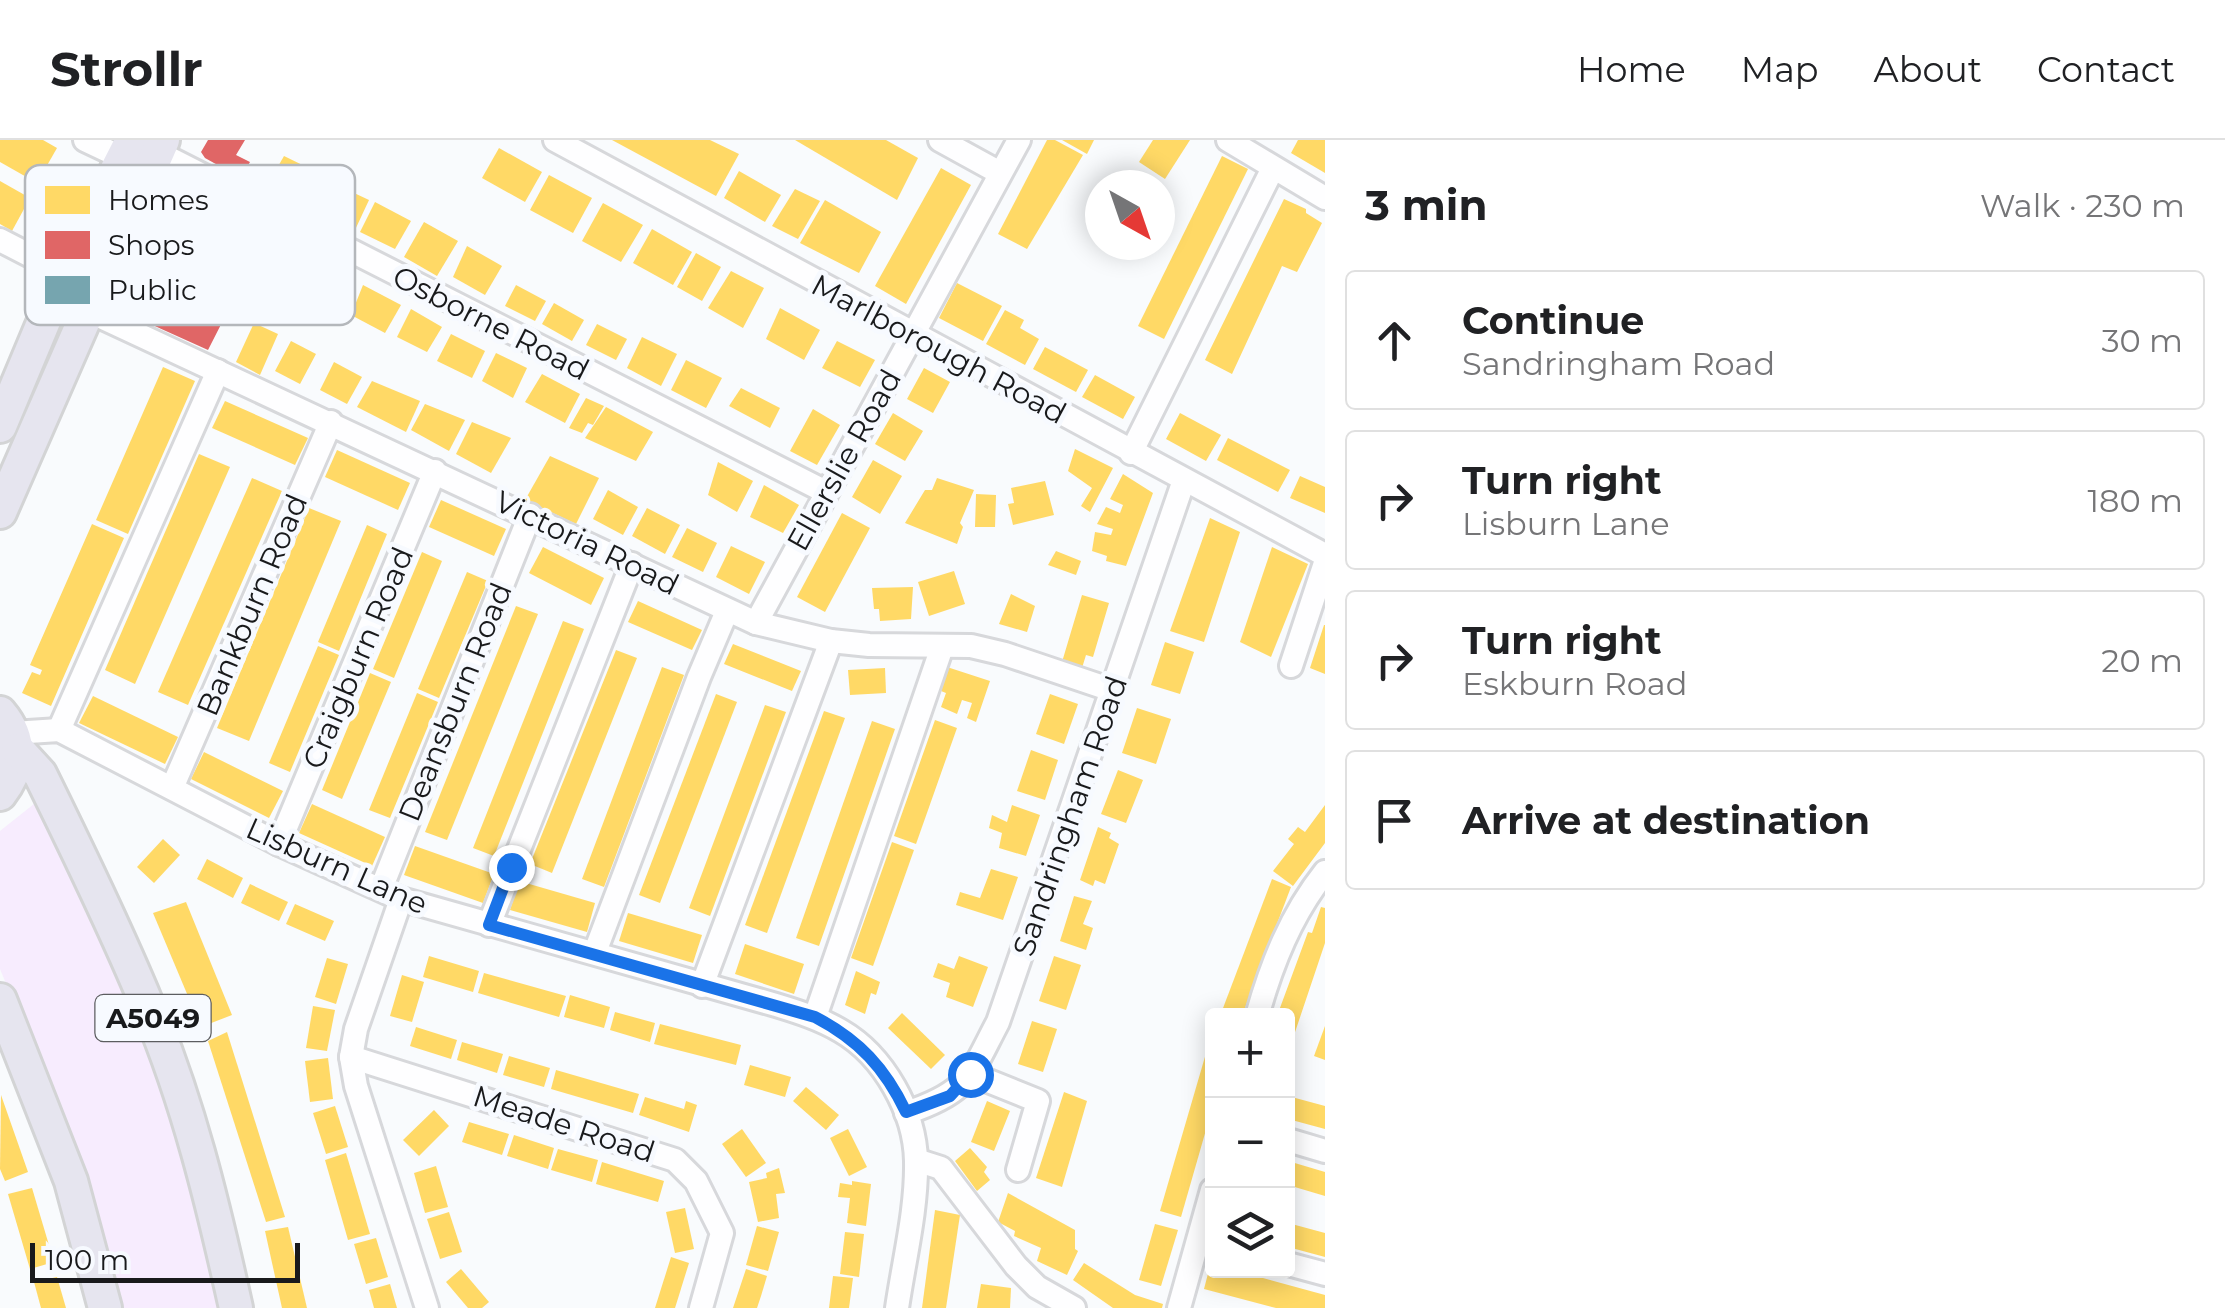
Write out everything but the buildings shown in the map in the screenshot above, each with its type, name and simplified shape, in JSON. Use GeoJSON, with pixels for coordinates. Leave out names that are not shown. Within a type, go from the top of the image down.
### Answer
{"type":"FeatureCollection","features":[{"type":"Feature","properties":{"kind":"highway"},"geometry":{"type":"LineString","coordinates":[[0,426],[42,325]]}},
{"type":"Feature","properties":{"kind":"highway"},"geometry":{"type":"LineString","coordinates":[[0,512],[80,325]]}},
{"type":"Feature","properties":{"kind":"highway"},"geometry":{"type":"LineString","coordinates":[[0,794],[14,773],[10,732]]}},
{"type":"Feature","properties":{"kind":"highway","name":"A5049"},"geometry":{"type":"LineString","coordinates":[[10,732],[40,774],[148,1004],[189,1122],[236,1308]]}},
{"type":"Feature","properties":{"kind":"highway"},"geometry":{"type":"LineString","coordinates":[[0,1000],[71,1181],[105,1308]]}},
{"type":"Feature","properties":{"kind":"street","name":"Marlborough Road"},"geometry":{"type":"LineString","coordinates":[[556,140],[1325,559]]}},
{"type":"Feature","properties":{"kind":"street"},"geometry":{"type":"LineString","coordinates":[[940,140],[1000,174]]}},
{"type":"Feature","properties":{"kind":"street","name":"Ellerslie Road"},"geometry":{"type":"LineString","coordinates":[[756,623],[1019,140]]}},
{"type":"Feature","properties":{"kind":"street"},"geometry":{"type":"LineString","coordinates":[[1228,140],[1325,198]]}},
{"type":"Feature","properties":{"kind":"street","name":"Osborne Road"},"geometry":{"type":"LineString","coordinates":[[137,147],[173,165]]}},
{"type":"Feature","properties":{"kind":"street"},"geometry":{"type":"LineString","coordinates":[[1132,453],[1272,168]]}},
{"type":"Feature","properties":{"kind":"street"},"geometry":{"type":"LineString","coordinates":[[0,240],[25,253]]}},
{"type":"Feature","properties":{"kind":"street","name":"Osborne Road"},"geometry":{"type":"LineString","coordinates":[[355,256],[826,492]]}},
{"type":"Feature","properties":{"kind":"street","name":"Victoria Road"},"geometry":{"type":"LineString","coordinates":[[118,325],[756,623],[831,641],[942,648],[971,646],[1112,690]]}},
{"type":"Feature","properties":{"kind":"street"},"geometry":{"type":"LineString","coordinates":[[10,732],[59,730],[218,371]]}},
{"type":"Feature","properties":{"kind":"street","name":"Bankburn Road"},"geometry":{"type":"LineString","coordinates":[[172,788],[331,422]]}},
{"type":"Feature","properties":{"kind":"street","name":"Craigburn Road"},"geometry":{"type":"LineString","coordinates":[[279,844],[435,471]]}},
{"type":"Feature","properties":{"kind":"street","name":"Sandringham Road"},"geometry":{"type":"LineString","coordinates":[[906,1112],[950,1096],[970,1074],[998,1022],[1184,480]]}},
{"type":"Feature","properties":{"kind":"street","name":"Deansburn Road"},"geometry":{"type":"LineString","coordinates":[[352,1057],[390,894],[530,515]]}},
{"type":"Feature","properties":{"kind":"street"},"geometry":{"type":"LineString","coordinates":[[1291,666],[1325,559]]}},
{"type":"Feature","properties":{"kind":"street"},"geometry":{"type":"LineString","coordinates":[[489,925],[632,564]]}},
{"type":"Feature","properties":{"kind":"street"},"geometry":{"type":"LineString","coordinates":[[595,952],[699,677],[728,611]]}},
{"type":"Feature","properties":{"kind":"street"},"geometry":{"type":"LineString","coordinates":[[702,986],[831,641]]}},
{"type":"Feature","properties":{"kind":"street"},"geometry":{"type":"LineString","coordinates":[[815,1017],[942,648]]}},
{"type":"Feature","properties":{"kind":"street","name":"Lisburn Lane"},"geometry":{"type":"LineString","coordinates":[[59,730],[279,844],[390,894],[815,1017],[844,1032],[866,1049],[896,1090],[913,1132],[916,1160],[897,1308]]}},
{"type":"Feature","properties":{"kind":"street"},"geometry":{"type":"LineString","coordinates":[[1260,1008],[1269,976],[1301,902],[1325,872]]}},
{"type":"Feature","properties":{"kind":"street"},"geometry":{"type":"LineString","coordinates":[[352,1057],[356,1086],[428,1308]]}},
{"type":"Feature","properties":{"kind":"street","name":"Meade Road"},"geometry":{"type":"LineString","coordinates":[[352,1057],[675,1160],[696,1181],[722,1233],[701,1308]]}},
{"type":"Feature","properties":{"kind":"street"},"geometry":{"type":"LineString","coordinates":[[970,1074],[1038,1101],[1018,1170]]}},
{"type":"Feature","properties":{"kind":"street"},"geometry":{"type":"LineString","coordinates":[[1295,1142],[1325,1151]]}},
{"type":"Feature","properties":{"kind":"street"},"geometry":{"type":"LineString","coordinates":[[916,1160],[941,1168],[1016,1266],[1033,1298],[1074,1308]]}},
{"type":"Feature","properties":{"kind":"street"},"geometry":{"type":"LineString","coordinates":[[1179,1308],[1205,1243]]}},
{"type":"Feature","properties":{"kind":"street"},"geometry":{"type":"LineString","coordinates":[[1295,1266],[1325,1274]]}},
{"type":"Feature","properties":{"kind":"shaded area"},"geometry":{"type":"Polygon","coordinates":[[[39,800],[112,948],[183,1138],[228,1308],[115,1308],[47,1083],[0,969],[0,831],[39,800]]]}},
{"type":"Feature","properties":{"kind":"route"},"geometry":{"type":"LineString","coordinates":[[511,867],[489,925],[815,1017],[866,1049],[896,1090],[906,1112],[950,1096],[970,1074]]}}]}
